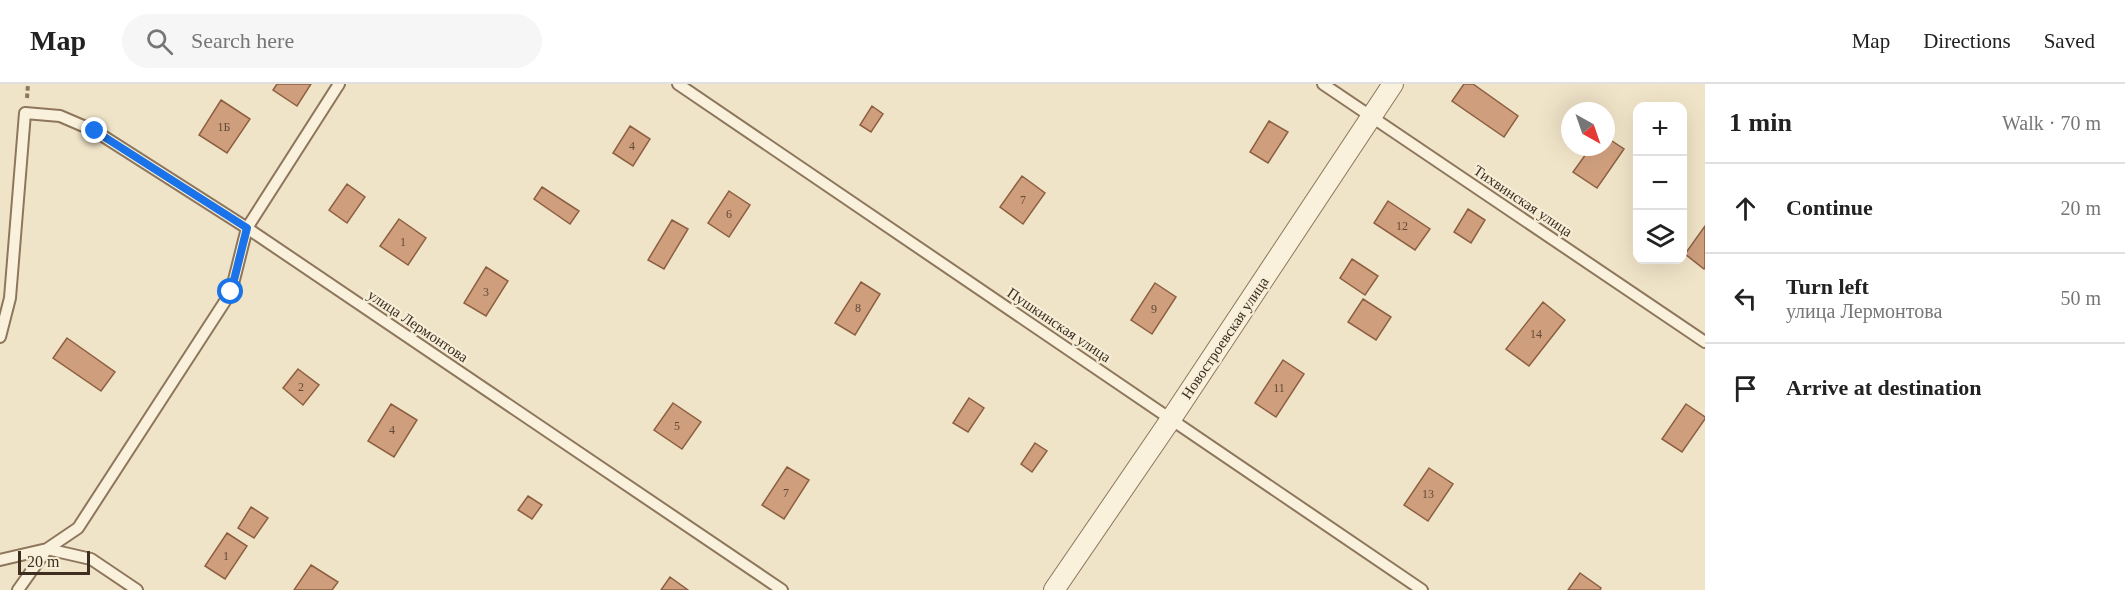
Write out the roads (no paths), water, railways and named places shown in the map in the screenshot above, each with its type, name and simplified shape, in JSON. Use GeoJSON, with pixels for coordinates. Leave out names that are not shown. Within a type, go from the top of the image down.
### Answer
{"type":"FeatureCollection","features":[{"type":"Feature","properties":{"kind":"street","name":"Новостроевская улица"},"geometry":{"type":"LineString","coordinates":[[1054,590],[1394,84]]}},
{"type":"Feature","properties":{"kind":"lane"},"geometry":{"type":"LineString","coordinates":[[18,590],[47,549],[78,528],[231,292],[247,228],[339,84]]}},
{"type":"Feature","properties":{"kind":"lane","name":"Пушкинская улица"},"geometry":{"type":"LineString","coordinates":[[678,84],[1422,590]]}},
{"type":"Feature","properties":{"kind":"lane","name":"Тихвинская улица"},"geometry":{"type":"LineString","coordinates":[[1323,84],[1705,342]]}},
{"type":"Feature","properties":{"kind":"lane","name":"улица Лермонтова"},"geometry":{"type":"LineString","coordinates":[[0,337],[10,298],[25,113],[60,117],[95,131],[247,228],[782,590]]}},
{"type":"Feature","properties":{"kind":"lane"},"geometry":{"type":"LineString","coordinates":[[0,560],[47,549],[91,559],[137,590]]}}]}
